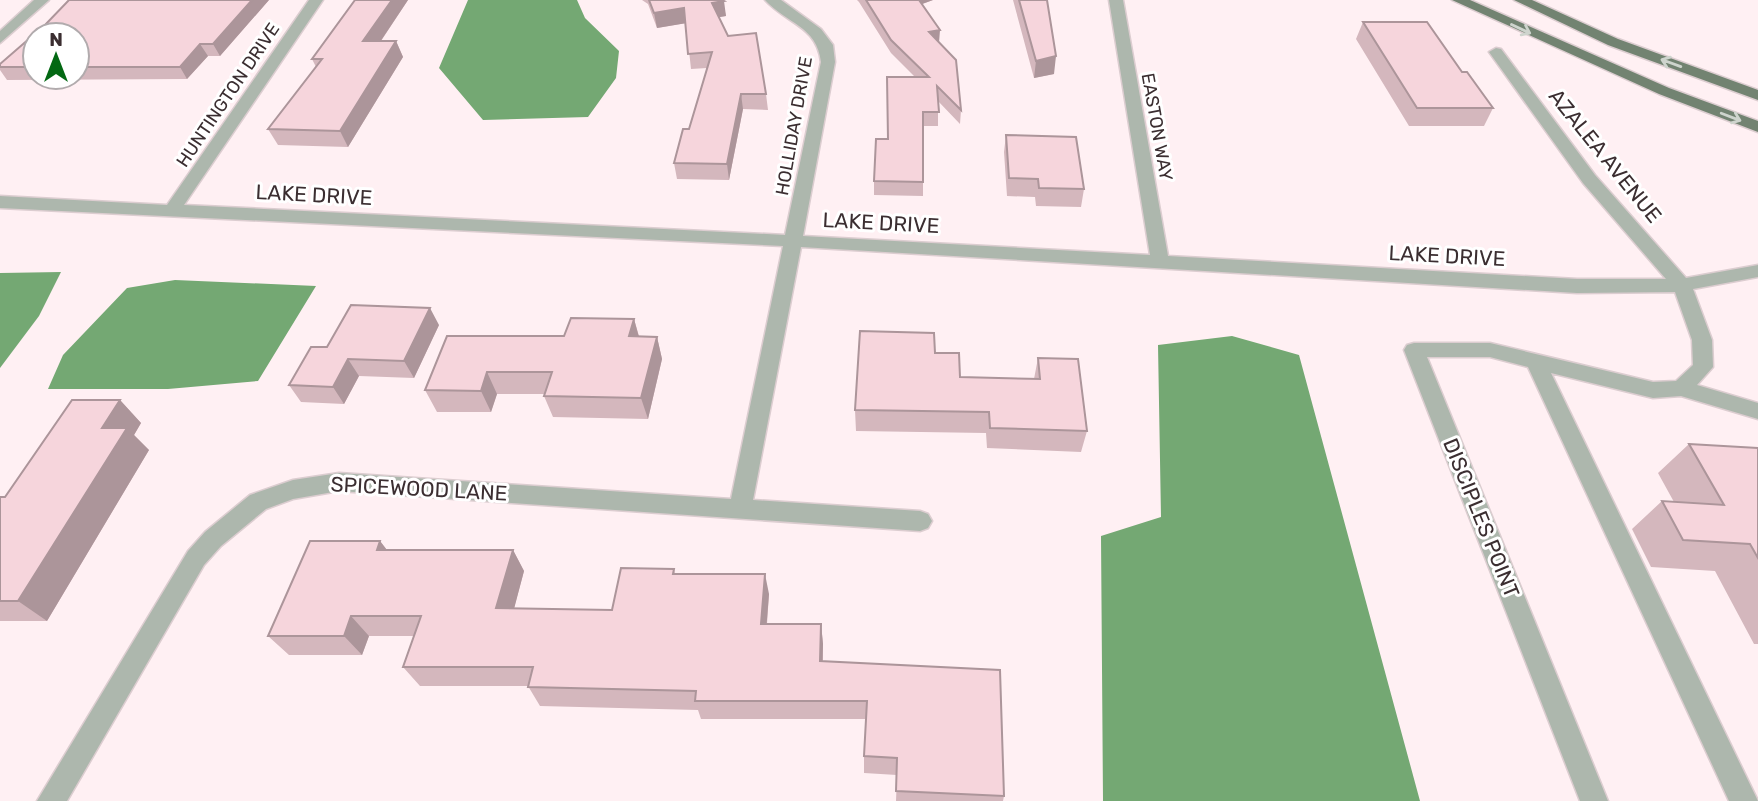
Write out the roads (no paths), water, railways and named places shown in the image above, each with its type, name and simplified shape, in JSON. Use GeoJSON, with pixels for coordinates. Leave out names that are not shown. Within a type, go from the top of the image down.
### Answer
{"type":"FeatureCollection","features":[{"type":"Feature","properties":{"kind":"main road"},"geometry":{"type":"LineString","coordinates":[[1459,0],[1664,92],[1758,127]]}},
{"type":"Feature","properties":{"kind":"main road"},"geometry":{"type":"LineString","coordinates":[[1521,0],[1613,42],[1758,95]]}},
{"type":"Feature","properties":{"kind":"street"},"geometry":{"type":"LineString","coordinates":[[0,39],[42,0]]}},
{"type":"Feature","properties":{"kind":"street","name":"HUNTINGTON DRIVE"},"geometry":{"type":"LineString","coordinates":[[172,211],[316,0]]}},
{"type":"Feature","properties":{"kind":"street","name":"HOLLIDAY DRIVE"},"geometry":{"type":"LineString","coordinates":[[772,0],[816,32],[826,45],[827,54],[793,241]]}},
{"type":"Feature","properties":{"kind":"street","name":"EASTON WAY"},"geometry":{"type":"LineString","coordinates":[[1116,0],[1160,261]]}},
{"type":"Feature","properties":{"kind":"street","name":"AZALEA AVENUE"},"geometry":{"type":"LineString","coordinates":[[1496,52],[1589,179],[1682,285]]}},
{"type":"Feature","properties":{"kind":"street","name":"LAKE DRIVE"},"geometry":{"type":"LineString","coordinates":[[0,202],[793,241],[1577,286],[1682,285],[1758,271]]}},
{"type":"Feature","properties":{"kind":"street"},"geometry":{"type":"LineString","coordinates":[[740,509],[793,241]]}},
{"type":"Feature","properties":{"kind":"street"},"geometry":{"type":"LineString","coordinates":[[1682,285],[1702,340],[1703,367],[1682,388]]}},
{"type":"Feature","properties":{"kind":"street","name":"DISCIPLES POINT"},"geometry":{"type":"LineString","coordinates":[[1594,801],[1414,350],[1490,350],[1653,390],[1682,388],[1758,411]]}},
{"type":"Feature","properties":{"kind":"street"},"geometry":{"type":"LineString","coordinates":[[1535,360],[1744,801]]}},
{"type":"Feature","properties":{"kind":"street","name":"SPICEWOOD LANE"},"geometry":{"type":"LineString","coordinates":[[51,801],[196,558],[226,523],[260,499],[295,487],[339,482],[920,521]]}}]}
